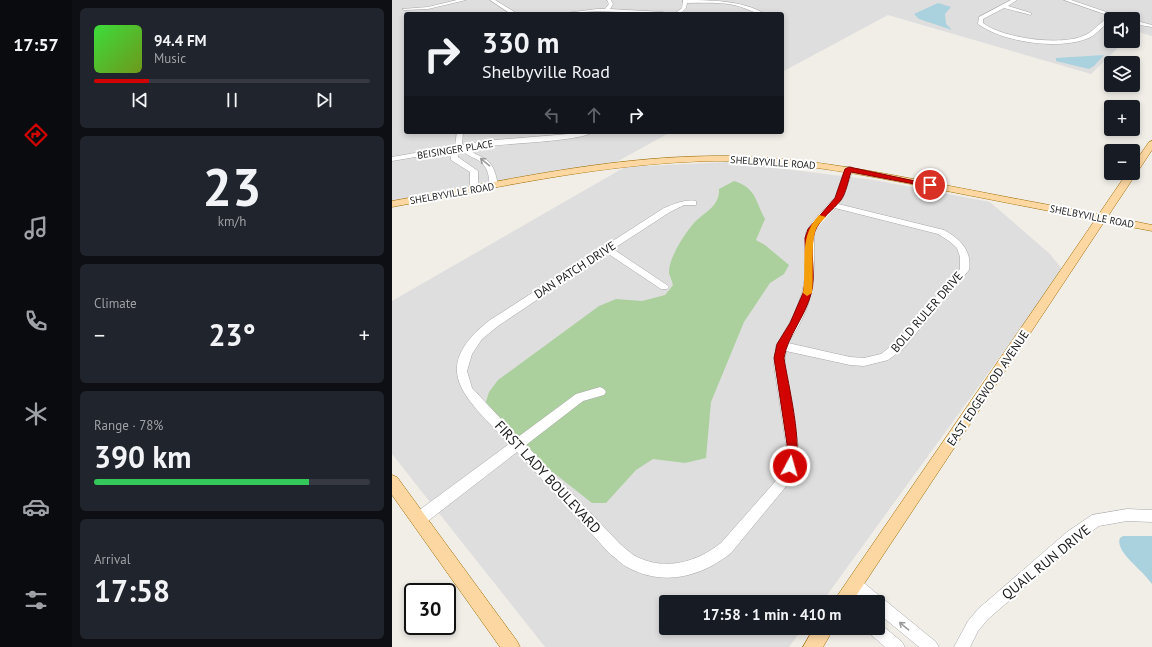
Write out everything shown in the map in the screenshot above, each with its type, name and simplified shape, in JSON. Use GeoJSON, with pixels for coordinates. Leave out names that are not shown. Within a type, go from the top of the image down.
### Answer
{"type":"FeatureCollection","features":[{"type":"Feature","properties":{"kind":"main road","name":"EAST EDGEWOOD AVENUE"},"geometry":{"type":"LineString","coordinates":[[1140,162],[1152,144]]}},
{"type":"Feature","properties":{"kind":"main road","name":"SHELBYVILLE ROAD"},"geometry":{"type":"LineString","coordinates":[[392,204],[609,166],[686,159],[770,160],[849,169],[1152,228]]}},
{"type":"Feature","properties":{"kind":"main road","name":"EAST EDGEWOOD AVENUE"},"geometry":{"type":"LineString","coordinates":[[847,595],[1127,180]]}},
{"type":"Feature","properties":{"kind":"main road"},"geometry":{"type":"LineString","coordinates":[[392,482],[511,647]]}},
{"type":"Feature","properties":{"kind":"main road"},"geometry":{"type":"LineString","coordinates":[[812,647],[820,635]]}},
{"type":"Feature","properties":{"kind":"street"},"geometry":{"type":"LineString","coordinates":[[404,10],[428,8],[464,0]]}},
{"type":"Feature","properties":{"kind":"street"},"geometry":{"type":"LineString","coordinates":[[492,0],[512,12]]}},
{"type":"Feature","properties":{"kind":"street"},"geometry":{"type":"LineString","coordinates":[[606,11],[610,4],[609,0]]}},
{"type":"Feature","properties":{"kind":"street"},"geometry":{"type":"LineString","coordinates":[[1015,0],[981,18],[980,23],[994,31],[1026,40],[1080,40],[1089,36],[1104,22]]}},
{"type":"Feature","properties":{"kind":"street"},"geometry":{"type":"LineString","coordinates":[[1066,0],[1082,2],[1106,12]]}},
{"type":"Feature","properties":{"kind":"street"},"geometry":{"type":"LineString","coordinates":[[679,12],[684,8],[685,1],[732,1],[752,6],[760,12]]}},
{"type":"Feature","properties":{"kind":"street"},"geometry":{"type":"LineString","coordinates":[[1004,6],[1028,14]]}},
{"type":"Feature","properties":{"kind":"street"},"geometry":{"type":"LineString","coordinates":[[575,12],[625,12]]}},
{"type":"Feature","properties":{"kind":"street"},"geometry":{"type":"LineString","coordinates":[[1140,24],[1150,26]]}},
{"type":"Feature","properties":{"kind":"street"},"geometry":{"type":"LineString","coordinates":[[460,134],[459,148],[454,158],[474,171],[474,189]]}},
{"type":"Feature","properties":{"kind":"street","name":"BEISINGER PLACE"},"geometry":{"type":"LineString","coordinates":[[392,159],[484,143],[574,136],[582,134]]}},
{"type":"Feature","properties":{"kind":"street"},"geometry":{"type":"LineString","coordinates":[[459,148],[486,161],[490,165],[494,186]]}},
{"type":"Feature","properties":{"kind":"street"},"geometry":{"type":"LineString","coordinates":[[781,346],[803,307],[807,293],[810,277],[810,232],[816,222],[834,205],[839,198],[849,169]]}},
{"type":"Feature","properties":{"kind":"street","name":"DAN PATCH DRIVE"},"geometry":{"type":"LineString","coordinates":[[467,352],[480,334],[494,322],[673,207],[683,203],[693,203]]}},
{"type":"Feature","properties":{"kind":"street","name":"BOLD RULER DRIVE"},"geometry":{"type":"LineString","coordinates":[[781,346],[850,361],[864,362],[884,357],[899,346],[964,270],[966,260],[963,250],[955,241],[944,233],[931,228],[857,212],[834,205]]}},
{"type":"Feature","properties":{"kind":"street"},"geometry":{"type":"LineString","coordinates":[[607,249],[664,286]]}},
{"type":"Feature","properties":{"kind":"street","name":"FIRST LADY BOULEVARD"},"geometry":{"type":"LineString","coordinates":[[467,352],[462,369],[462,376],[466,388],[517,444],[619,553],[637,565],[653,570],[670,571],[695,567],[716,556],[726,548],[784,480],[790,466],[792,444],[779,366],[781,346]]}},
{"type":"Feature","properties":{"kind":"street"},"geometry":{"type":"LineString","coordinates":[[419,519],[580,397],[600,392]]}},
{"type":"Feature","properties":{"kind":"street","name":"QUAIL RUN DRIVE"},"geometry":{"type":"LineString","coordinates":[[962,647],[973,626],[983,614],[1072,537],[1097,520],[1127,515],[1152,516]]}},
{"type":"Feature","properties":{"kind":"street"},"geometry":{"type":"LineString","coordinates":[[854,584],[867,595]]}},
{"type":"Feature","properties":{"kind":"street"},"geometry":{"type":"LineString","coordinates":[[885,610],[931,647]]}},
{"type":"Feature","properties":{"kind":"street"},"geometry":{"type":"LineString","coordinates":[[882,635],[897,647]]}},
{"type":"Feature","properties":{"kind":"shaded area"},"geometry":{"type":"Polygon","coordinates":[[[392,0],[1152,0],[1152,36],[1140,32],[1140,12],[1104,12],[1104,48],[1118,48],[1110,56],[1104,56],[1104,61],[1091,74],[888,15],[784,71],[784,12],[404,12],[404,134],[667,134],[609,166],[392,204],[392,0]]]}},
{"type":"Feature","properties":{"kind":"shaded area"},"geometry":{"type":"Polygon","coordinates":[[[728,162],[874,180],[990,202],[1050,254],[1063,270],[827,595],[659,595],[659,635],[798,635],[789,647],[545,647],[392,454],[392,301],[625,167],[728,162]]]}},
{"type":"Feature","properties":{"kind":"green space"},"geometry":{"type":"Polygon","coordinates":[[[734,181],[747,187],[751,191],[757,200],[765,219],[756,240],[765,245],[789,265],[784,274],[770,283],[744,322],[711,402],[706,458],[685,463],[653,459],[636,470],[606,503],[592,503],[517,444],[484,408],[489,392],[498,380],[599,306],[616,299],[642,301],[665,295],[673,285],[669,273],[671,261],[686,233],[698,219],[714,205],[719,195],[719,189],[734,181]]]}},
{"type":"Feature","properties":{"kind":"water"},"geometry":{"type":"Polygon","coordinates":[[[938,3],[951,7],[945,14],[946,24],[952,30],[919,19],[914,14],[938,3]]]}},
{"type":"Feature","properties":{"kind":"water"},"geometry":{"type":"Polygon","coordinates":[[[1104,55],[1094,66],[1089,69],[1056,61],[1056,58],[1104,55]]]}},
{"type":"Feature","properties":{"kind":"water"},"geometry":{"type":"Polygon","coordinates":[[[1123,536],[1152,536],[1152,584],[1121,549],[1119,543],[1120,538],[1123,536]]]}},
{"type":"Feature","properties":{"kind":"slow traffic"},"geometry":{"type":"LineString","coordinates":[[807,293],[810,277],[810,232],[814,225],[822,217]]}},
{"type":"Feature","properties":{"kind":"route"},"geometry":{"type":"LineString","coordinates":[[790,466],[792,444],[779,358],[782,344],[803,307],[809,288],[810,232],[816,222],[834,205],[839,198],[849,169],[930,185]]}}]}
